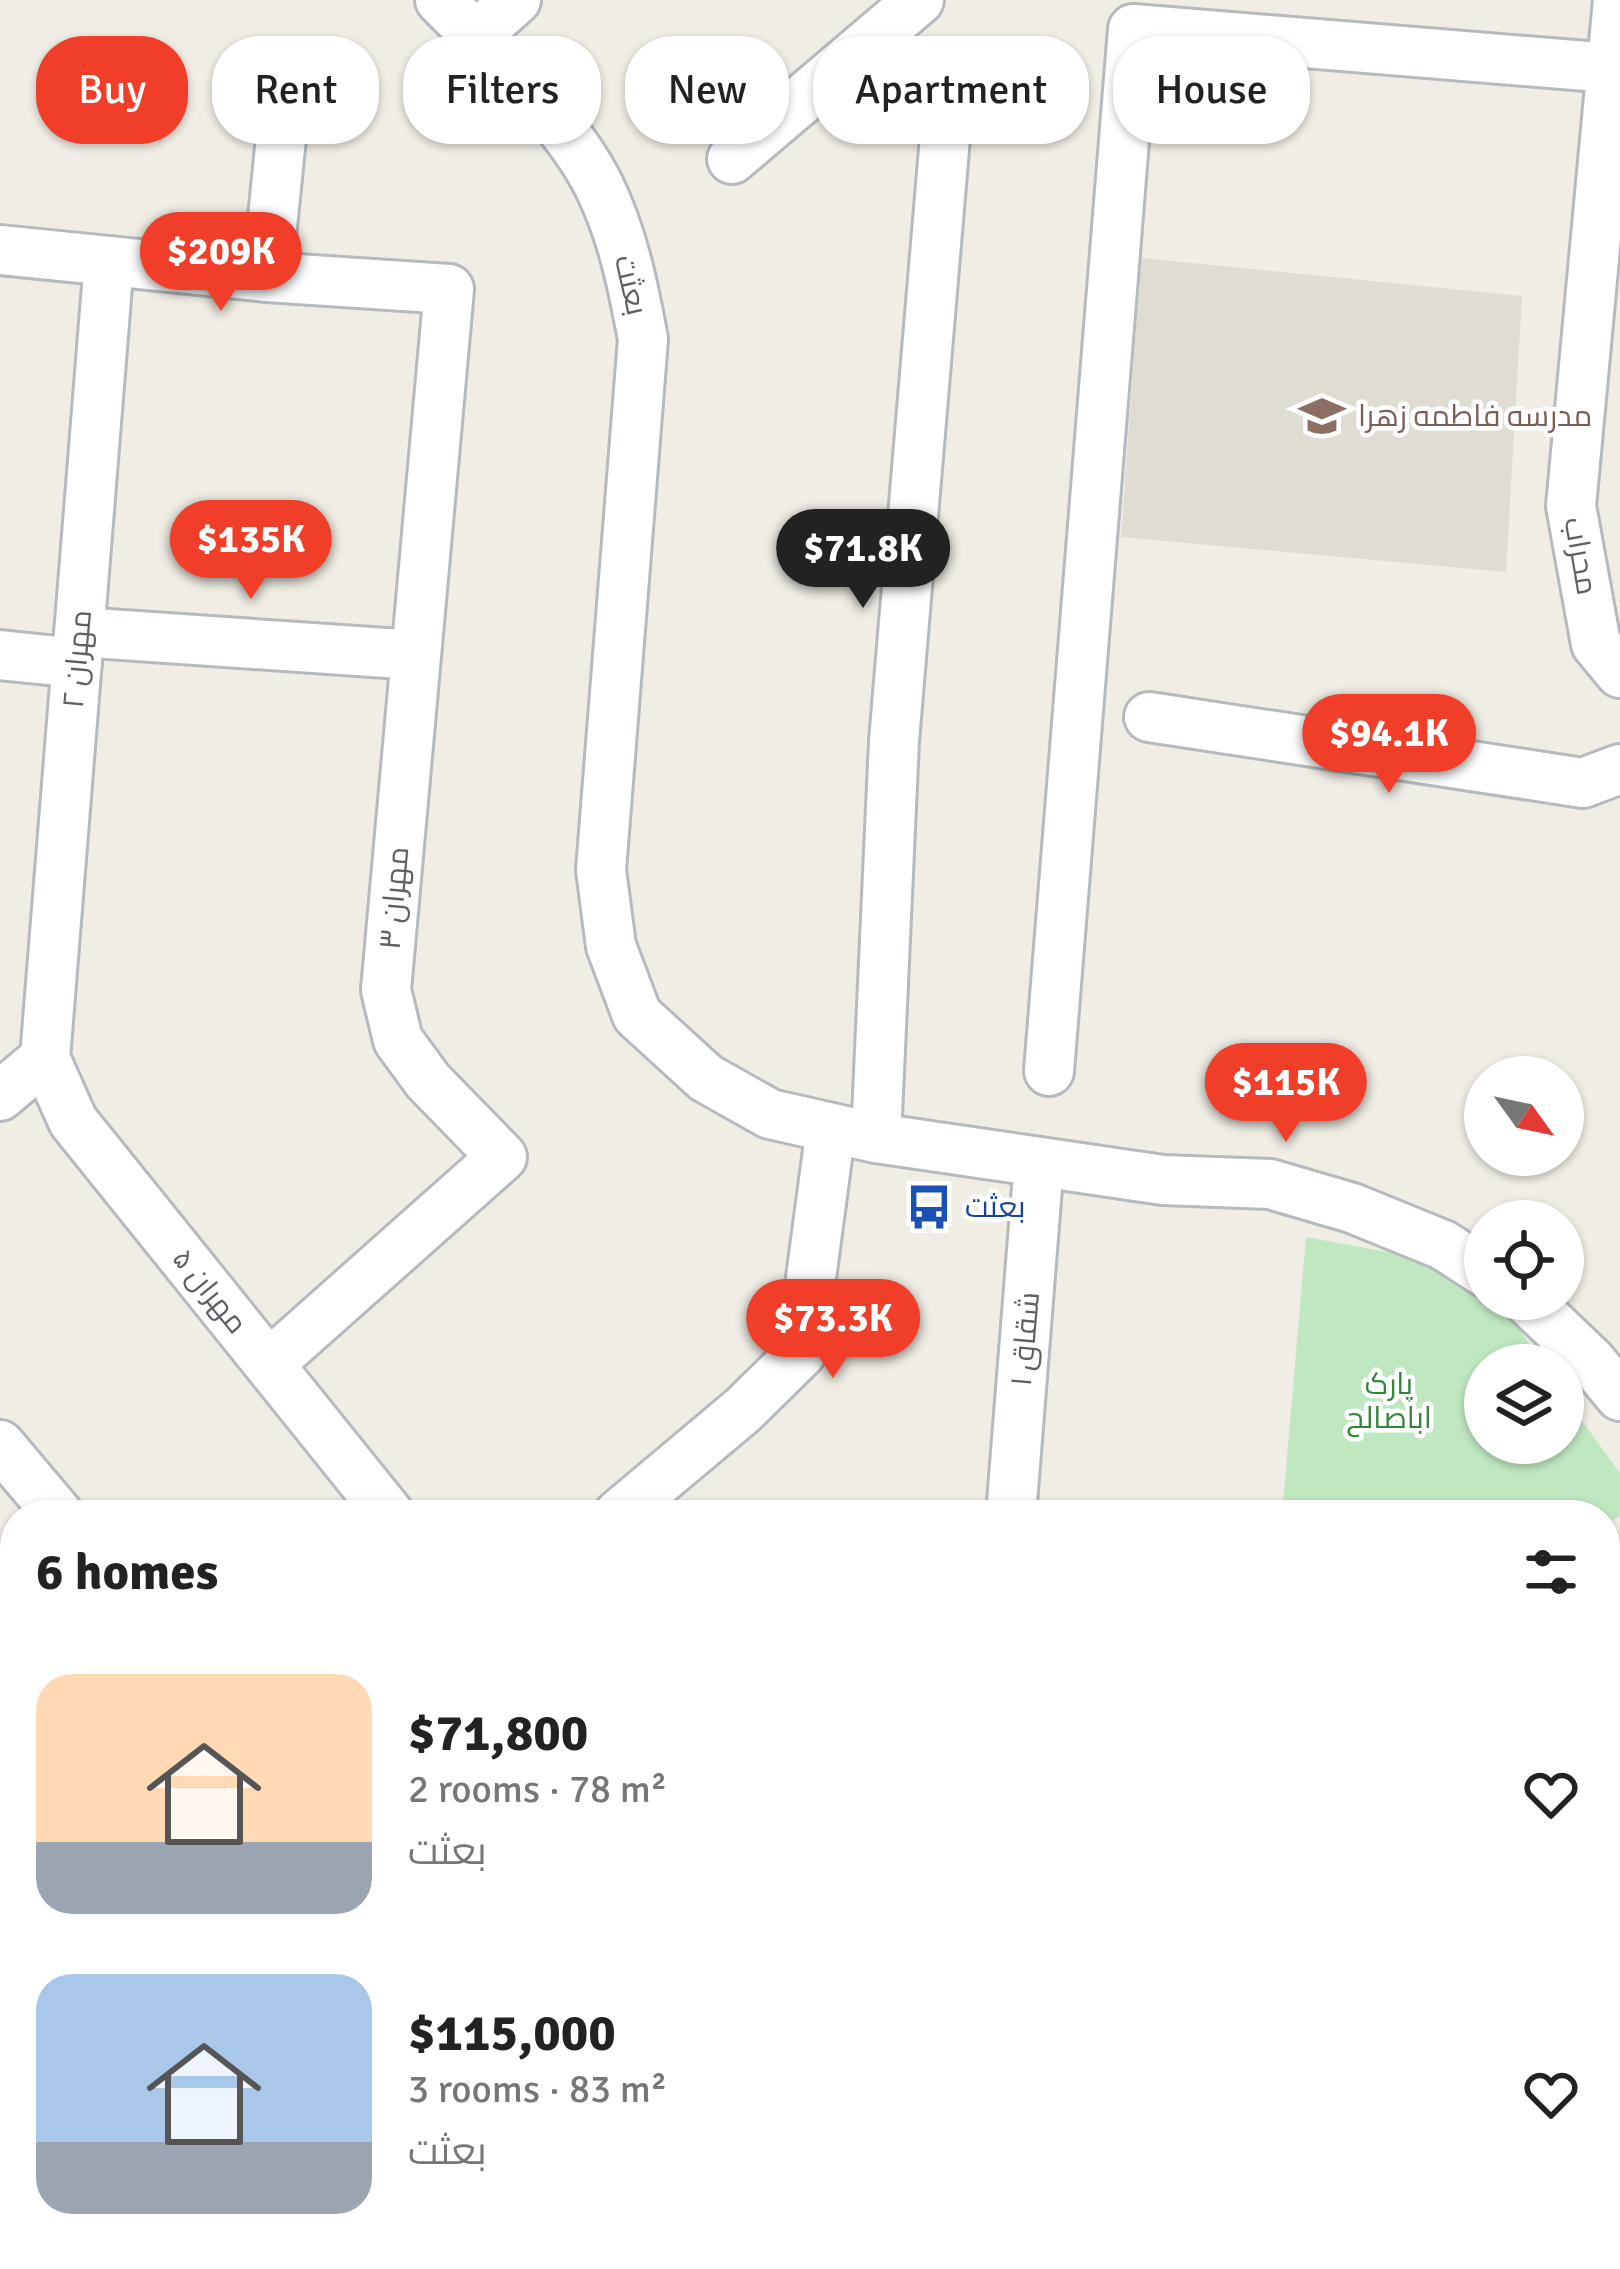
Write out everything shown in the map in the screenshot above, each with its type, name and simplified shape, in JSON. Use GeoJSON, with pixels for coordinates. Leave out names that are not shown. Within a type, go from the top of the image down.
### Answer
{"type":"FeatureCollection","features":[{"type":"Feature","properties":{"kind":"street","name":"بعثت"},"geometry":{"type":"LineString","coordinates":[[440,0],[476,36]]}},
{"type":"Feature","properties":{"kind":"street"},"geometry":{"type":"LineString","coordinates":[[476,36],[516,0]]}},
{"type":"Feature","properties":{"kind":"street"},"geometry":{"type":"LineString","coordinates":[[732,159],[919,0]]}},
{"type":"Feature","properties":{"kind":"street","name":"محراب"},"geometry":{"type":"LineString","coordinates":[[1618,0],[1571,506],[1596,644],[1620,674]]}},
{"type":"Feature","properties":{"kind":"street"},"geometry":{"type":"LineString","coordinates":[[1048,1071],[1132,29],[1279,20],[1611,68]]}},
{"type":"Feature","properties":{"kind":"street"},"geometry":{"type":"LineString","coordinates":[[0,250],[267,277],[280,144]]}},
{"type":"Feature","properties":{"kind":"street","name":"بعثت"},"geometry":{"type":"LineString","coordinates":[[570,144],[598,183],[628,259],[643,339],[601,871],[611,946],[637,1015],[706,1078],[770,1114],[854,1133],[1163,1180],[1270,1184],[1352,1208],[1464,1260]]}},
{"type":"Feature","properties":{"kind":"street"},"geometry":{"type":"LineString","coordinates":[[637,1500],[801,1354],[854,1133],[894,741],[945,144]]}},
{"type":"Feature","properties":{"kind":"street","name":"مهران ۲"},"geometry":{"type":"LineString","coordinates":[[45,1058],[109,261]]}},
{"type":"Feature","properties":{"kind":"street","name":"مهران ۳"},"geometry":{"type":"LineString","coordinates":[[267,277],[449,289],[386,990],[398,1040],[428,1081],[502,1157],[269,1364]]}},
{"type":"Feature","properties":{"kind":"street"},"geometry":{"type":"LineString","coordinates":[[0,655],[78,648],[416,656]]}},
{"type":"Feature","properties":{"kind":"street"},"geometry":{"type":"LineString","coordinates":[[1149,717],[1583,783],[1620,769]]}},
{"type":"Feature","properties":{"kind":"street"},"geometry":{"type":"LineString","coordinates":[[0,1096],[45,1058]]}},
{"type":"Feature","properties":{"kind":"street","name":"مهران ۵"},"geometry":{"type":"LineString","coordinates":[[45,1058],[73,1121],[378,1500]]}},
{"type":"Feature","properties":{"kind":"street","name":"شقاق ۱"},"geometry":{"type":"LineString","coordinates":[[1011,1500],[1039,1162]]}},
{"type":"Feature","properties":{"kind":"street"},"geometry":{"type":"LineString","coordinates":[[1548,1320],[1620,1396]]}},
{"type":"Feature","properties":{"kind":"street"},"geometry":{"type":"LineString","coordinates":[[0,1445],[46,1500]]}},
{"type":"Feature","properties":{"kind":"shaded area","name":"مدرسه فاطمه زهرا"},"geometry":{"type":"Polygon","coordinates":[[[1141,258],[1522,296],[1506,572],[1121,537],[1141,258]]]}},
{"type":"Feature","properties":{"kind":"green space","name":"پارک اباصالح"},"geometry":{"type":"Polygon","coordinates":[[[1306,1237],[1464,1266],[1464,1320],[1514,1320],[1529,1344],[1464,1344],[1464,1464],[1584,1464],[1584,1424],[1620,1473],[1620,1500],[1283,1500],[1306,1237]]]}},
{"type":"Feature","properties":{"kind":"place","name":"مدرسه فاطمه زهرا"},"geometry":{"type":"Point","coordinates":[1322,416]}},
{"type":"Feature","properties":{"kind":"place","name":"بعثت"},"geometry":{"type":"Point","coordinates":[929,1207]}}]}
